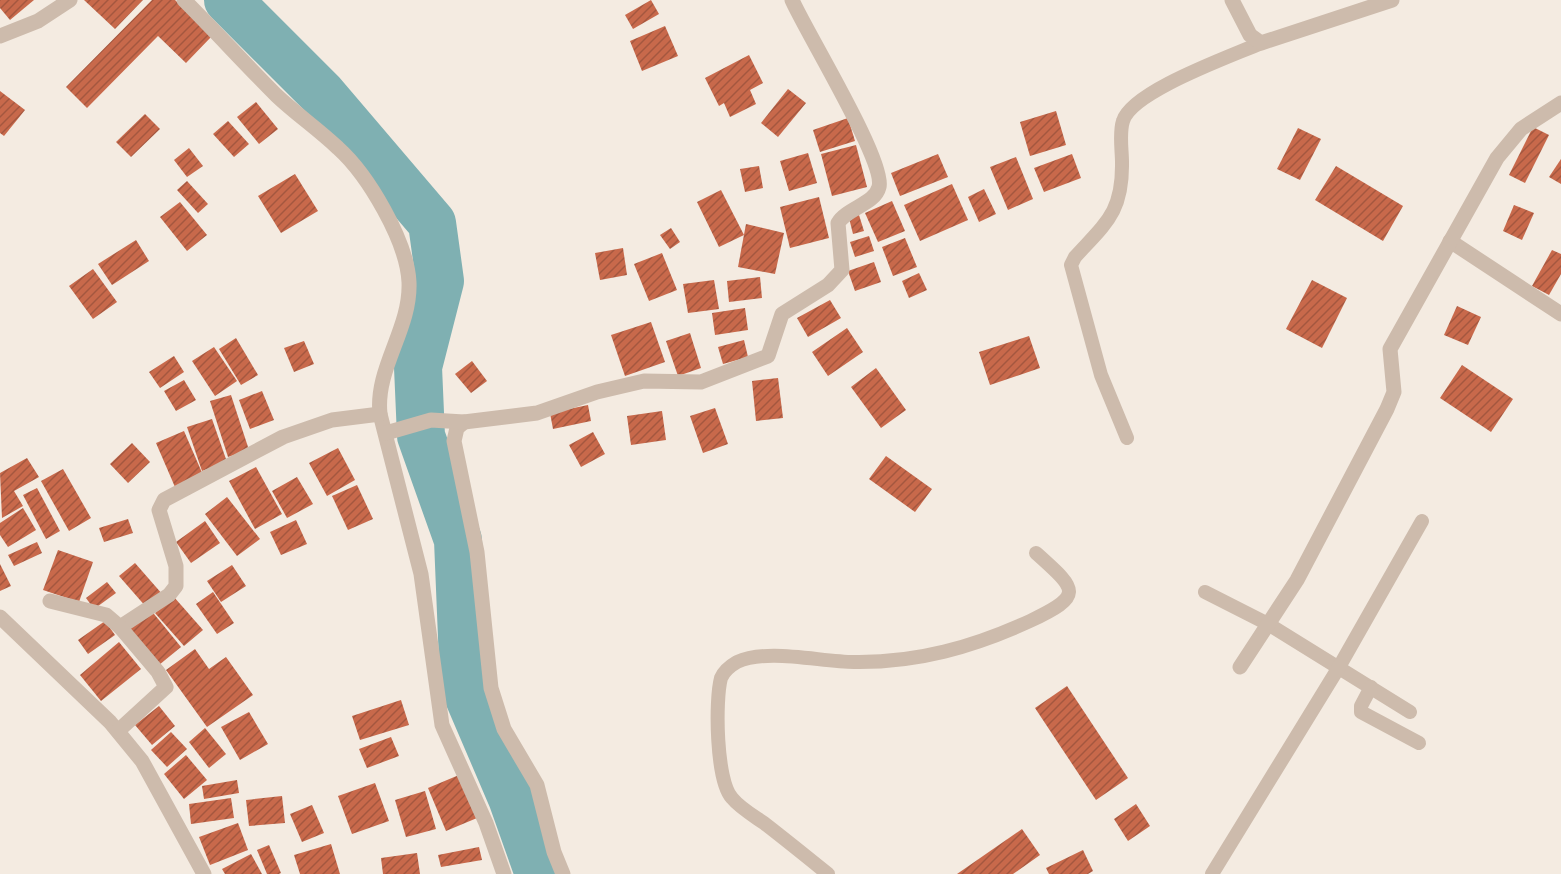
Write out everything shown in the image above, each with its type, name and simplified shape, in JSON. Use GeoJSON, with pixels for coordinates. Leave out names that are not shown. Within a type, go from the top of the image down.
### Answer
{"type":"FeatureCollection","features":[{"type":"Feature","properties":{"kind":"street"},"geometry":{"type":"LineString","coordinates":[[0,36],[38,21],[70,0]]}},
{"type":"Feature","properties":{"kind":"street"},"geometry":{"type":"LineString","coordinates":[[184,0],[294,112],[349,159],[391,223],[403,249],[409,285],[403,323],[378,391],[380,414],[391,431],[421,574],[442,724],[486,823],[504,874]]}},
{"type":"Feature","properties":{"kind":"street"},"geometry":{"type":"LineString","coordinates":[[391,431],[431,420],[464,422],[537,413],[597,392],[644,381],[700,382],[768,356],[782,314],[828,285],[839,274],[842,262],[838,223],[851,210],[876,194],[880,182],[856,119],[804,27],[792,0]]}},
{"type":"Feature","properties":{"kind":"street"},"geometry":{"type":"LineString","coordinates":[[1232,0],[1250,35],[1261,43],[1392,0]]}},
{"type":"Feature","properties":{"kind":"street"},"geometry":{"type":"LineString","coordinates":[[1240,667],[1297,580],[1387,409],[1394,392],[1390,349],[1450,241],[1508,142],[1532,120],[1561,103]]}},
{"type":"Feature","properties":{"kind":"street"},"geometry":{"type":"LineString","coordinates":[[1450,241],[1561,314]]}},
{"type":"Feature","properties":{"kind":"street"},"geometry":{"type":"LineString","coordinates":[[120,627],[169,594],[176,586],[176,566],[159,510],[164,500],[282,437],[332,420],[380,414]]}},
{"type":"Feature","properties":{"kind":"street"},"geometry":{"type":"LineString","coordinates":[[464,422],[457,428],[454,441],[477,552],[491,688],[504,729],[537,785],[554,852],[563,874]]}},
{"type":"Feature","properties":{"kind":"street"},"geometry":{"type":"LineString","coordinates":[[50,601],[106,615],[120,627],[158,672],[166,687],[118,731]]}},
{"type":"Feature","properties":{"kind":"street"},"geometry":{"type":"LineString","coordinates":[[0,617],[118,731],[142,761],[204,874]]}},
{"type":"Feature","properties":{"kind":"lane"},"geometry":{"type":"LineString","coordinates":[[1127,438],[1088,334],[1071,265],[1075,257],[1113,214],[1119,202],[1122,178],[1123,120],[1129,112],[1155,90],[1261,43]]}},
{"type":"Feature","properties":{"kind":"lane"},"geometry":{"type":"LineString","coordinates":[[1212,874],[1339,667],[1422,521]]}},
{"type":"Feature","properties":{"kind":"lane"},"geometry":{"type":"LineString","coordinates":[[828,874],[731,798],[722,775],[717,703],[725,670],[735,663],[762,657],[855,662],[919,659],[1001,634],[1055,609],[1069,596],[1067,581],[1036,553]]}},
{"type":"Feature","properties":{"kind":"lane"},"geometry":{"type":"LineString","coordinates":[[1205,592],[1268,624],[1410,712]]}},
{"type":"Feature","properties":{"kind":"lane"},"geometry":{"type":"LineString","coordinates":[[1371,687],[1361,706],[1361,711],[1419,743]]}},
{"type":"Feature","properties":{"kind":"building"},"geometry":{"type":"Polygon","coordinates":[[[0,0],[34,0],[10,20],[0,8],[0,0]]]}},
{"type":"Feature","properties":{"kind":"building"},"geometry":{"type":"Polygon","coordinates":[[[84,0],[143,0],[115,29],[84,0]]]}},
{"type":"Feature","properties":{"kind":"building"},"geometry":{"type":"Polygon","coordinates":[[[152,0],[175,0],[212,36],[186,63],[158,36],[87,108],[66,87],[152,0]]]}},
{"type":"Feature","properties":{"kind":"building"},"geometry":{"type":"Polygon","coordinates":[[[651,0],[659,14],[633,29],[625,15],[651,0]]]}},
{"type":"Feature","properties":{"kind":"building"},"geometry":{"type":"Polygon","coordinates":[[[665,26],[678,56],[642,71],[630,41],[665,26]]]}},
{"type":"Feature","properties":{"kind":"building"},"geometry":{"type":"Polygon","coordinates":[[[749,55],[763,83],[750,90],[756,104],[730,117],[724,103],[719,106],[705,78],[749,55]]]}},
{"type":"Feature","properties":{"kind":"building"},"geometry":{"type":"Polygon","coordinates":[[[788,89],[806,103],[778,137],[761,123],[788,89]]]}},
{"type":"Feature","properties":{"kind":"building"},"geometry":{"type":"Polygon","coordinates":[[[0,91],[25,110],[4,136],[0,133],[0,91]]]}},
{"type":"Feature","properties":{"kind":"building"},"geometry":{"type":"Polygon","coordinates":[[[256,102],[278,129],[259,144],[237,117],[256,102]]]}},
{"type":"Feature","properties":{"kind":"building"},"geometry":{"type":"Polygon","coordinates":[[[1056,111],[1066,145],[1030,156],[1020,122],[1056,111]]]}},
{"type":"Feature","properties":{"kind":"building"},"geometry":{"type":"Polygon","coordinates":[[[145,114],[160,129],[131,157],[116,142],[145,114]]]}},
{"type":"Feature","properties":{"kind":"building"},"geometry":{"type":"Polygon","coordinates":[[[848,118],[855,141],[820,152],[813,130],[848,118]]]}},
{"type":"Feature","properties":{"kind":"building"},"geometry":{"type":"Polygon","coordinates":[[[228,121],[249,144],[234,157],[213,134],[228,121]]]}},
{"type":"Feature","properties":{"kind":"building"},"geometry":{"type":"Polygon","coordinates":[[[1533,127],[1549,135],[1525,183],[1509,175],[1533,127]]]}},
{"type":"Feature","properties":{"kind":"building"},"geometry":{"type":"Polygon","coordinates":[[[1298,128],[1321,139],[1300,180],[1277,169],[1298,128]]]}},
{"type":"Feature","properties":{"kind":"building"},"geometry":{"type":"Polygon","coordinates":[[[856,145],[867,187],[832,196],[821,154],[856,145]]]}},
{"type":"Feature","properties":{"kind":"building"},"geometry":{"type":"Polygon","coordinates":[[[189,148],[203,166],[187,177],[174,160],[189,148]]]}},
{"type":"Feature","properties":{"kind":"building"},"geometry":{"type":"Polygon","coordinates":[[[808,153],[817,183],[789,191],[780,161],[808,153]]]}},
{"type":"Feature","properties":{"kind":"building"},"geometry":{"type":"Polygon","coordinates":[[[938,154],[948,177],[900,196],[891,173],[938,154]]]}},
{"type":"Feature","properties":{"kind":"building"},"geometry":{"type":"Polygon","coordinates":[[[1072,154],[1081,178],[1044,192],[1034,168],[1072,154]]]}},
{"type":"Feature","properties":{"kind":"building"},"geometry":{"type":"Polygon","coordinates":[[[1016,157],[1033,199],[1008,210],[990,167],[1016,157]]]}},
{"type":"Feature","properties":{"kind":"building"},"geometry":{"type":"Polygon","coordinates":[[[1561,159],[1561,184],[1549,177],[1561,159]]]}},
{"type":"Feature","properties":{"kind":"building"},"geometry":{"type":"Polygon","coordinates":[[[759,166],[763,188],[745,192],[740,169],[759,166]]]}},
{"type":"Feature","properties":{"kind":"building"},"geometry":{"type":"Polygon","coordinates":[[[1336,166],[1403,206],[1383,241],[1315,200],[1336,166]]]}},
{"type":"Feature","properties":{"kind":"building"},"geometry":{"type":"Polygon","coordinates":[[[295,174],[318,211],[281,233],[258,196],[295,174]]]}},
{"type":"Feature","properties":{"kind":"building"},"geometry":{"type":"Polygon","coordinates":[[[187,181],[208,204],[198,213],[177,190],[187,181]]]}},
{"type":"Feature","properties":{"kind":"building"},"geometry":{"type":"Polygon","coordinates":[[[952,184],[968,220],[920,241],[904,205],[952,184]]]}},
{"type":"Feature","properties":{"kind":"building"},"geometry":{"type":"Polygon","coordinates":[[[984,189],[996,214],[979,222],[968,197],[984,189]]]}},
{"type":"Feature","properties":{"kind":"building"},"geometry":{"type":"Polygon","coordinates":[[[721,190],[744,235],[719,247],[697,202],[721,190]]]}},
{"type":"Feature","properties":{"kind":"building"},"geometry":{"type":"Polygon","coordinates":[[[819,197],[829,238],[790,248],[780,207],[819,197]]]}},
{"type":"Feature","properties":{"kind":"building"},"geometry":{"type":"Polygon","coordinates":[[[892,201],[905,231],[878,242],[865,213],[892,201]]]}},
{"type":"Feature","properties":{"kind":"building"},"geometry":{"type":"Polygon","coordinates":[[[180,202],[207,235],[187,251],[160,217],[180,202]]]}},
{"type":"Feature","properties":{"kind":"building"},"geometry":{"type":"Polygon","coordinates":[[[1514,205],[1534,213],[1522,240],[1503,231],[1514,205]]]}},
{"type":"Feature","properties":{"kind":"building"},"geometry":{"type":"Polygon","coordinates":[[[859,215],[864,231],[853,234],[849,218],[859,215]]]}},
{"type":"Feature","properties":{"kind":"building"},"geometry":{"type":"Polygon","coordinates":[[[746,224],[784,233],[775,274],[738,267],[746,224]]]}},
{"type":"Feature","properties":{"kind":"building"},"geometry":{"type":"Polygon","coordinates":[[[671,228],[680,242],[670,249],[660,235],[671,228]]]}},
{"type":"Feature","properties":{"kind":"building"},"geometry":{"type":"Polygon","coordinates":[[[869,236],[874,251],[855,257],[850,242],[869,236]]]}},
{"type":"Feature","properties":{"kind":"building"},"geometry":{"type":"Polygon","coordinates":[[[905,238],[917,267],[893,276],[882,247],[905,238]]]}},
{"type":"Feature","properties":{"kind":"building"},"geometry":{"type":"Polygon","coordinates":[[[136,240],[149,261],[112,285],[98,264],[136,240]]]}},
{"type":"Feature","properties":{"kind":"building"},"geometry":{"type":"Polygon","coordinates":[[[623,248],[627,275],[600,280],[595,253],[623,248]]]}},
{"type":"Feature","properties":{"kind":"building"},"geometry":{"type":"Polygon","coordinates":[[[1552,250],[1561,254],[1561,274],[1549,295],[1532,286],[1552,250]]]}},
{"type":"Feature","properties":{"kind":"building"},"geometry":{"type":"Polygon","coordinates":[[[662,253],[677,290],[649,301],[634,264],[662,253]]]}},
{"type":"Feature","properties":{"kind":"building"},"geometry":{"type":"Polygon","coordinates":[[[874,262],[881,282],[855,291],[848,271],[874,262]]]}},
{"type":"Feature","properties":{"kind":"building"},"geometry":{"type":"Polygon","coordinates":[[[93,269],[117,302],[93,319],[69,286],[93,269]]]}},
{"type":"Feature","properties":{"kind":"building"},"geometry":{"type":"Polygon","coordinates":[[[919,273],[927,290],[909,298],[902,281],[919,273]]]}},
{"type":"Feature","properties":{"kind":"building"},"geometry":{"type":"Polygon","coordinates":[[[760,277],[762,298],[729,302],[727,281],[760,277]]]}},
{"type":"Feature","properties":{"kind":"building"},"geometry":{"type":"Polygon","coordinates":[[[714,280],[719,309],[688,313],[683,284],[714,280]]]}},
{"type":"Feature","properties":{"kind":"building"},"geometry":{"type":"Polygon","coordinates":[[[1312,280],[1347,298],[1322,348],[1286,329],[1312,280]]]}},
{"type":"Feature","properties":{"kind":"building"},"geometry":{"type":"Polygon","coordinates":[[[830,300],[841,318],[808,337],[797,318],[830,300]]]}},
{"type":"Feature","properties":{"kind":"building"},"geometry":{"type":"Polygon","coordinates":[[[1457,306],[1481,317],[1468,345],[1444,335],[1457,306]]]}},
{"type":"Feature","properties":{"kind":"building"},"geometry":{"type":"Polygon","coordinates":[[[745,308],[748,330],[715,335],[712,313],[745,308]]]}},
{"type":"Feature","properties":{"kind":"building"},"geometry":{"type":"Polygon","coordinates":[[[651,322],[665,362],[625,376],[611,335],[651,322]]]}},
{"type":"Feature","properties":{"kind":"building"},"geometry":{"type":"Polygon","coordinates":[[[847,328],[863,352],[828,376],[812,352],[847,328]]]}},
{"type":"Feature","properties":{"kind":"building"},"geometry":{"type":"Polygon","coordinates":[[[690,333],[701,368],[678,376],[666,341],[690,333]]]}},
{"type":"Feature","properties":{"kind":"building"},"geometry":{"type":"Polygon","coordinates":[[[1029,336],[1040,368],[990,385],[979,352],[1029,336]]]}},
{"type":"Feature","properties":{"kind":"building"},"geometry":{"type":"Polygon","coordinates":[[[236,338],[258,375],[241,385],[219,349],[236,338]]]}},
{"type":"Feature","properties":{"kind":"building"},"geometry":{"type":"Polygon","coordinates":[[[744,340],[748,357],[723,364],[718,347],[744,340]]]}},
{"type":"Feature","properties":{"kind":"building"},"geometry":{"type":"Polygon","coordinates":[[[304,341],[314,364],[294,372],[284,348],[304,341]]]}},
{"type":"Feature","properties":{"kind":"building"},"geometry":{"type":"Polygon","coordinates":[[[214,347],[237,381],[215,396],[192,361],[214,347]]]}},
{"type":"Feature","properties":{"kind":"building"},"geometry":{"type":"Polygon","coordinates":[[[174,356],[184,372],[160,388],[149,372],[174,356]]]}},
{"type":"Feature","properties":{"kind":"building"},"geometry":{"type":"Polygon","coordinates":[[[472,361],[487,381],[471,393],[455,374],[472,361]]]}},
{"type":"Feature","properties":{"kind":"building"},"geometry":{"type":"Polygon","coordinates":[[[1462,365],[1513,399],[1491,432],[1440,398],[1462,365]]]}},
{"type":"Feature","properties":{"kind":"building"},"geometry":{"type":"Polygon","coordinates":[[[876,368],[906,410],[881,428],[851,387],[876,368]]]}},
{"type":"Feature","properties":{"kind":"building"},"geometry":{"type":"Polygon","coordinates":[[[778,378],[783,418],[756,421],[752,381],[778,378]]]}},
{"type":"Feature","properties":{"kind":"building"},"geometry":{"type":"Polygon","coordinates":[[[184,380],[196,400],[176,411],[164,391],[184,380]]]}},
{"type":"Feature","properties":{"kind":"building"},"geometry":{"type":"Polygon","coordinates":[[[262,391],[274,420],[250,429],[239,400],[262,391]]]}},
{"type":"Feature","properties":{"kind":"building"},"geometry":{"type":"Polygon","coordinates":[[[231,395],[249,450],[228,457],[210,401],[231,395]]]}},
{"type":"Feature","properties":{"kind":"building"},"geometry":{"type":"Polygon","coordinates":[[[588,405],[591,421],[553,429],[550,413],[588,405]]]}},
{"type":"Feature","properties":{"kind":"building"},"geometry":{"type":"Polygon","coordinates":[[[715,408],[728,444],[703,453],[690,416],[715,408]]]}},
{"type":"Feature","properties":{"kind":"building"},"geometry":{"type":"Polygon","coordinates":[[[662,411],[666,440],[631,445],[627,416],[662,411]]]}},
{"type":"Feature","properties":{"kind":"building"},"geometry":{"type":"Polygon","coordinates":[[[212,419],[227,462],[202,471],[187,427],[212,419]]]}},
{"type":"Feature","properties":{"kind":"building"},"geometry":{"type":"Polygon","coordinates":[[[184,431],[203,475],[175,487],[156,443],[184,431]]]}},
{"type":"Feature","properties":{"kind":"building"},"geometry":{"type":"Polygon","coordinates":[[[593,432],[605,454],[581,467],[569,445],[593,432]]]}},
{"type":"Feature","properties":{"kind":"building"},"geometry":{"type":"Polygon","coordinates":[[[132,443],[150,462],[128,483],[110,464],[132,443]]]}},
{"type":"Feature","properties":{"kind":"building"},"geometry":{"type":"Polygon","coordinates":[[[338,448],[355,480],[327,496],[309,463],[338,448]]]}},
{"type":"Feature","properties":{"kind":"building"},"geometry":{"type":"Polygon","coordinates":[[[886,456],[932,489],[915,512],[869,479],[886,456]]]}},
{"type":"Feature","properties":{"kind":"building"},"geometry":{"type":"Polygon","coordinates":[[[27,458],[39,477],[14,491],[23,506],[2,518],[0,473],[27,458]]]}},
{"type":"Feature","properties":{"kind":"building"},"geometry":{"type":"Polygon","coordinates":[[[256,467],[282,514],[255,529],[229,481],[256,467]]]}},
{"type":"Feature","properties":{"kind":"building"},"geometry":{"type":"Polygon","coordinates":[[[63,469],[91,518],[69,531],[41,481],[63,469]]]}},
{"type":"Feature","properties":{"kind":"building"},"geometry":{"type":"Polygon","coordinates":[[[297,477],[313,504],[287,518],[272,491],[297,477]]]}},
{"type":"Feature","properties":{"kind":"building"},"geometry":{"type":"Polygon","coordinates":[[[357,485],[373,519],[348,530],[332,496],[357,485]]]}},
{"type":"Feature","properties":{"kind":"building"},"geometry":{"type":"Polygon","coordinates":[[[37,488],[60,531],[46,539],[23,495],[37,488]]]}},
{"type":"Feature","properties":{"kind":"building"},"geometry":{"type":"Polygon","coordinates":[[[227,497],[260,539],[237,556],[205,514],[227,497]]]}},
{"type":"Feature","properties":{"kind":"building"},"geometry":{"type":"Polygon","coordinates":[[[23,508],[36,530],[8,547],[0,535],[0,523],[23,508]]]}},
{"type":"Feature","properties":{"kind":"building"},"geometry":{"type":"Polygon","coordinates":[[[128,519],[133,533],[104,542],[99,528],[128,519]]]}},
{"type":"Feature","properties":{"kind":"building"},"geometry":{"type":"Polygon","coordinates":[[[296,520],[307,544],[281,555],[270,532],[296,520]]]}},
{"type":"Feature","properties":{"kind":"building"},"geometry":{"type":"Polygon","coordinates":[[[205,521],[220,543],[191,563],[176,542],[205,521]]]}},
{"type":"Feature","properties":{"kind":"building"},"geometry":{"type":"Polygon","coordinates":[[[37,542],[42,553],[14,566],[8,555],[37,542]]]}},
{"type":"Feature","properties":{"kind":"building"},"geometry":{"type":"Polygon","coordinates":[[[58,550],[93,562],[79,602],[43,590],[58,550]]]}},
{"type":"Feature","properties":{"kind":"building"},"geometry":{"type":"Polygon","coordinates":[[[135,563],[163,595],[147,608],[119,576],[135,563]]]}},
{"type":"Feature","properties":{"kind":"building"},"geometry":{"type":"Polygon","coordinates":[[[0,564],[11,586],[0,591],[0,564]]]}},
{"type":"Feature","properties":{"kind":"building"},"geometry":{"type":"Polygon","coordinates":[[[232,565],[246,586],[221,602],[207,581],[232,565]]]}},
{"type":"Feature","properties":{"kind":"building"},"geometry":{"type":"Polygon","coordinates":[[[107,582],[116,593],[94,609],[86,598],[107,582]]]}},
{"type":"Feature","properties":{"kind":"building"},"geometry":{"type":"Polygon","coordinates":[[[213,592],[234,623],[217,634],[196,604],[213,592]]]}},
{"type":"Feature","properties":{"kind":"building"},"geometry":{"type":"Polygon","coordinates":[[[174,597],[203,630],[184,646],[155,613],[174,597]]]}},
{"type":"Feature","properties":{"kind":"building"},"geometry":{"type":"Polygon","coordinates":[[[150,609],[181,647],[159,665],[128,627],[150,609]]]}},
{"type":"Feature","properties":{"kind":"building"},"geometry":{"type":"Polygon","coordinates":[[[105,621],[115,635],[88,654],[78,640],[105,621]]]}},
{"type":"Feature","properties":{"kind":"building"},"geometry":{"type":"Polygon","coordinates":[[[119,642],[141,669],[101,701],[80,675],[119,642]]]}},
{"type":"Feature","properties":{"kind":"building"},"geometry":{"type":"Polygon","coordinates":[[[195,649],[209,669],[226,657],[253,695],[207,727],[166,670],[195,649]]]}},
{"type":"Feature","properties":{"kind":"building"},"geometry":{"type":"Polygon","coordinates":[[[1067,686],[1128,778],[1096,800],[1035,708],[1067,686]]]}},
{"type":"Feature","properties":{"kind":"building"},"geometry":{"type":"Polygon","coordinates":[[[401,700],[409,725],[360,740],[352,716],[401,700]]]}},
{"type":"Feature","properties":{"kind":"building"},"geometry":{"type":"Polygon","coordinates":[[[159,706],[175,726],[152,745],[135,725],[159,706]]]}},
{"type":"Feature","properties":{"kind":"building"},"geometry":{"type":"Polygon","coordinates":[[[249,712],[268,744],[240,760],[221,727],[249,712]]]}},
{"type":"Feature","properties":{"kind":"building"},"geometry":{"type":"Polygon","coordinates":[[[205,728],[226,754],[209,768],[189,742],[205,728]]]}},
{"type":"Feature","properties":{"kind":"building"},"geometry":{"type":"Polygon","coordinates":[[[171,732],[187,749],[167,767],[151,750],[171,732]]]}},
{"type":"Feature","properties":{"kind":"building"},"geometry":{"type":"Polygon","coordinates":[[[391,737],[399,756],[367,768],[359,749],[391,737]]]}},
{"type":"Feature","properties":{"kind":"building"},"geometry":{"type":"Polygon","coordinates":[[[186,755],[207,780],[184,799],[164,774],[186,755]]]}},
{"type":"Feature","properties":{"kind":"building"},"geometry":{"type":"Polygon","coordinates":[[[459,775],[477,818],[446,831],[428,788],[459,775]]]}},
{"type":"Feature","properties":{"kind":"building"},"geometry":{"type":"Polygon","coordinates":[[[237,780],[239,793],[204,799],[202,786],[237,780]]]}},
{"type":"Feature","properties":{"kind":"building"},"geometry":{"type":"Polygon","coordinates":[[[375,783],[389,821],[352,834],[338,796],[375,783]]]}},
{"type":"Feature","properties":{"kind":"building"},"geometry":{"type":"Polygon","coordinates":[[[425,791],[436,829],[406,837],[395,800],[425,791]]]}},
{"type":"Feature","properties":{"kind":"building"},"geometry":{"type":"Polygon","coordinates":[[[282,796],[285,823],[249,826],[246,800],[282,796]]]}},
{"type":"Feature","properties":{"kind":"building"},"geometry":{"type":"Polygon","coordinates":[[[231,798],[234,818],[191,824],[189,804],[231,798]]]}},
{"type":"Feature","properties":{"kind":"building"},"geometry":{"type":"Polygon","coordinates":[[[1136,804],[1150,826],[1128,841],[1114,819],[1136,804]]]}},
{"type":"Feature","properties":{"kind":"building"},"geometry":{"type":"Polygon","coordinates":[[[312,805],[324,833],[302,842],[290,814],[312,805]]]}},
{"type":"Feature","properties":{"kind":"building"},"geometry":{"type":"Polygon","coordinates":[[[238,823],[248,850],[210,865],[199,837],[238,823]]]}},
{"type":"Feature","properties":{"kind":"building"},"geometry":{"type":"Polygon","coordinates":[[[1022,829],[1040,855],[1013,874],[957,874],[1022,829]]]}},
{"type":"Feature","properties":{"kind":"building"},"geometry":{"type":"Polygon","coordinates":[[[331,844],[340,874],[300,874],[294,855],[331,844]]]}},
{"type":"Feature","properties":{"kind":"building"},"geometry":{"type":"Polygon","coordinates":[[[269,845],[281,873],[279,874],[267,874],[257,850],[269,845]]]}},
{"type":"Feature","properties":{"kind":"building"},"geometry":{"type":"Polygon","coordinates":[[[479,847],[482,860],[441,867],[438,855],[479,847]]]}},
{"type":"Feature","properties":{"kind":"building"},"geometry":{"type":"Polygon","coordinates":[[[1083,850],[1093,871],[1088,874],[1049,874],[1046,868],[1083,850]]]}},
{"type":"Feature","properties":{"kind":"building"},"geometry":{"type":"Polygon","coordinates":[[[417,853],[420,874],[383,874],[381,858],[417,853]]]}},
{"type":"Feature","properties":{"kind":"building"},"geometry":{"type":"Polygon","coordinates":[[[251,854],[262,874],[225,874],[222,869],[251,854]]]}},
{"type":"Feature","properties":{"kind":"waterway"},"geometry":{"type":"LineString","coordinates":[[228,0],[322,94],[432,223],[440,281],[418,367],[421,436],[458,540],[464,686],[512,798],[539,874]]}}]}
